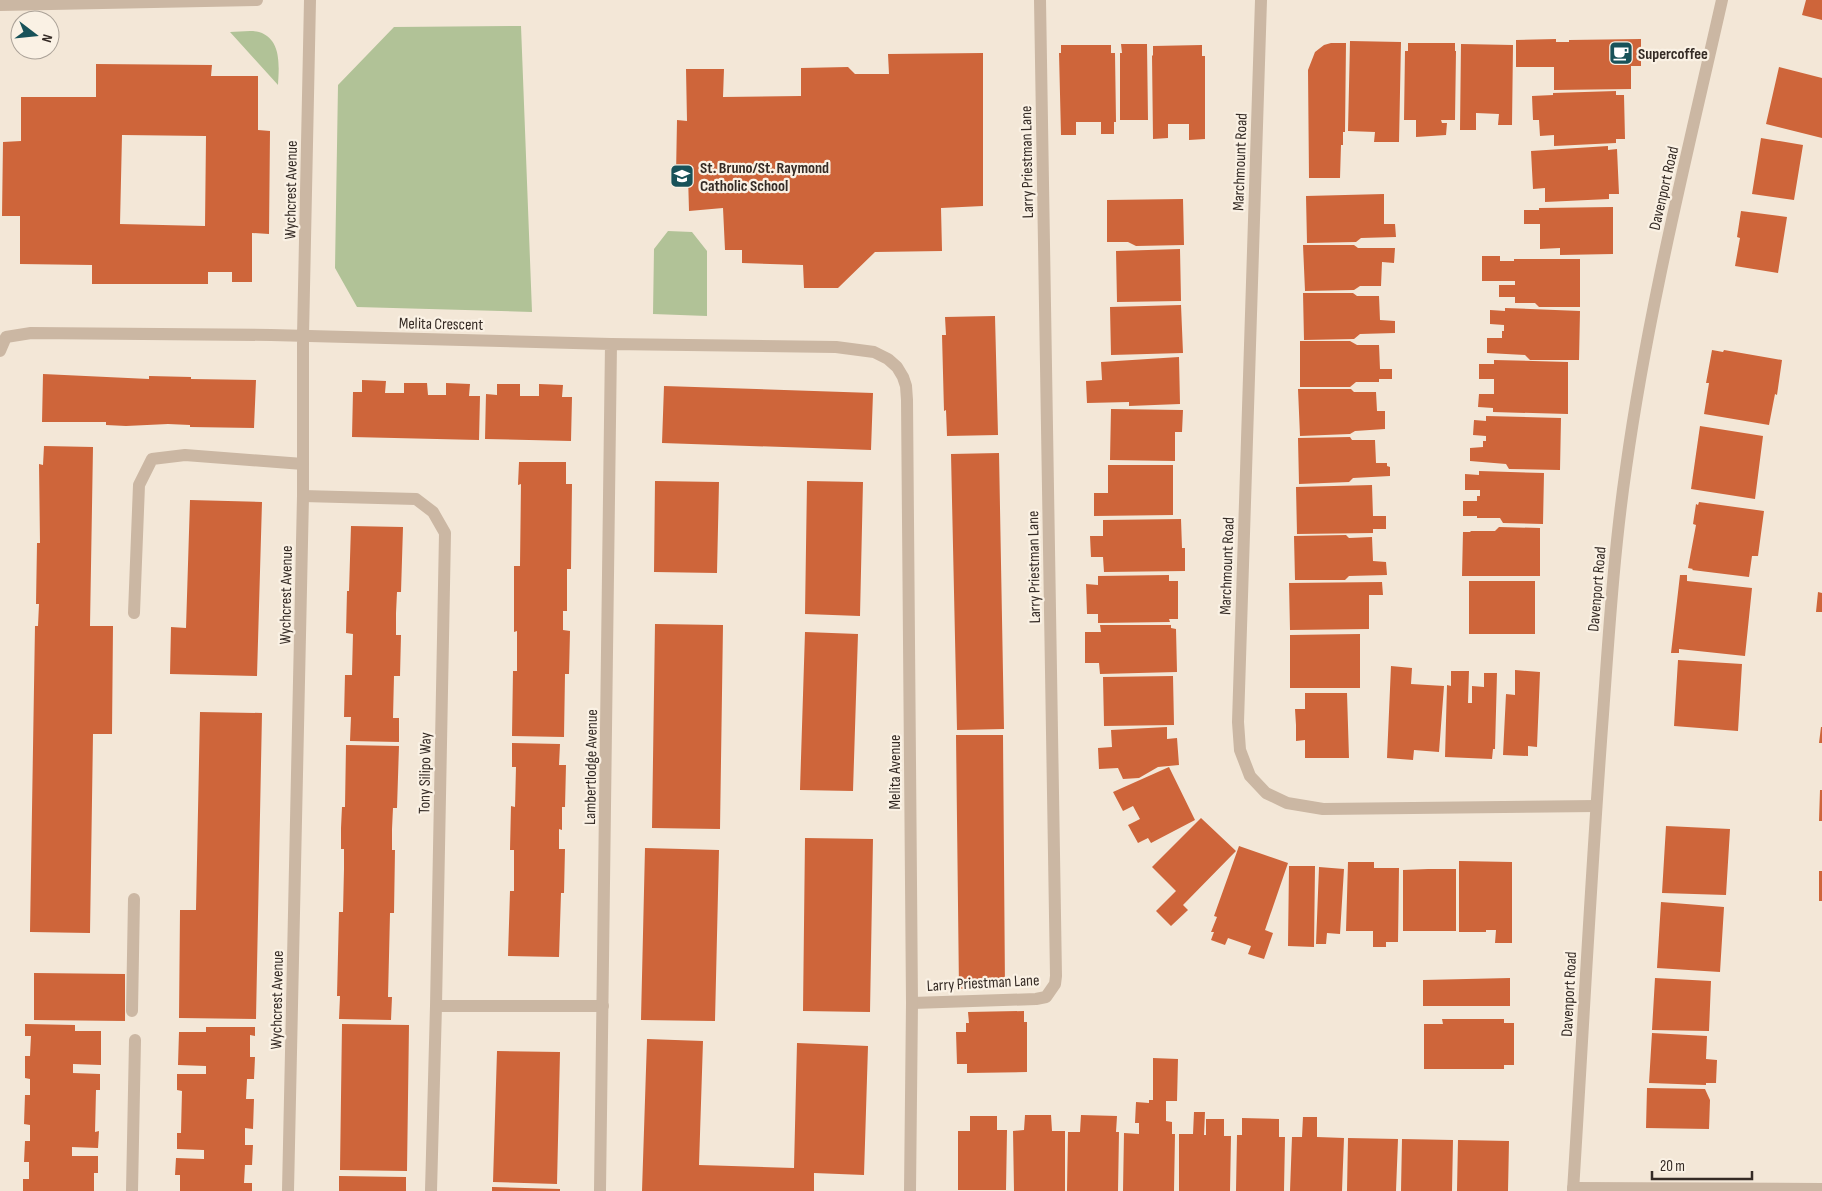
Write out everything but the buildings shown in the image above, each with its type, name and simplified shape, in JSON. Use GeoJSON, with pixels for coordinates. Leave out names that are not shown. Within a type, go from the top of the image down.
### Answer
{"type":"FeatureCollection","features":[{"type":"Feature","properties":{"kind":"street"},"geometry":{"type":"LineString","coordinates":[[0,5],[257,0]]}},
{"type":"Feature","properties":{"kind":"street","name":"Wychcrest Avenue"},"geometry":{"type":"LineString","coordinates":[[288,1191],[303,496],[310,0]]}},
{"type":"Feature","properties":{"kind":"street","name":"Larry Priestman Lane"},"geometry":{"type":"LineString","coordinates":[[912,1002],[1036,999],[1046,996],[1055,984],[1040,0]]}},
{"type":"Feature","properties":{"kind":"street","name":"Marchmount Road"},"geometry":{"type":"LineString","coordinates":[[1261,0],[1238,722],[1240,750],[1250,776],[1266,793],[1287,803],[1323,809],[1596,806]]}},
{"type":"Feature","properties":{"kind":"street","name":"Davenport Road"},"geometry":{"type":"LineString","coordinates":[[1573,1189],[1596,806],[1615,557],[1626,467],[1644,356],[1719,0]]}},
{"type":"Feature","properties":{"kind":"street","name":"Melita Crescent"},"geometry":{"type":"LineString","coordinates":[[0,351],[6,337],[31,333],[304,336],[611,344],[836,347],[874,352],[888,359]]}},
{"type":"Feature","properties":{"kind":"street","name":"Lambertlodge Avenue"},"geometry":{"type":"LineString","coordinates":[[600,1191],[611,344]]}},
{"type":"Feature","properties":{"kind":"street","name":"Melita Avenue"},"geometry":{"type":"LineString","coordinates":[[888,359],[903,378],[906,386],[907,400],[912,1002],[910,1191]]}},
{"type":"Feature","properties":{"kind":"street"},"geometry":{"type":"LineString","coordinates":[[134,613],[139,485],[152,459],[185,455],[303,464]]}},
{"type":"Feature","properties":{"kind":"street","name":"Tony Silipo Way"},"geometry":{"type":"LineString","coordinates":[[303,496],[416,499],[433,512],[445,534],[431,1191]]}},
{"type":"Feature","properties":{"kind":"street"},"geometry":{"type":"LineString","coordinates":[[132,1010],[134,899]]}},
{"type":"Feature","properties":{"kind":"street"},"geometry":{"type":"LineString","coordinates":[[436,1006],[603,1006]]}},
{"type":"Feature","properties":{"kind":"street"},"geometry":{"type":"LineString","coordinates":[[132,1191],[135,1040]]}},
{"type":"Feature","properties":{"kind":"street"},"geometry":{"type":"LineString","coordinates":[[1573,1189],[1822,1189]]}},
{"type":"Feature","properties":{"kind":"green space"},"geometry":{"type":"Polygon","coordinates":[[[521,26],[532,312],[357,307],[335,268],[338,85],[394,27],[521,26]]]}},
{"type":"Feature","properties":{"kind":"green space"},"geometry":{"type":"Polygon","coordinates":[[[230,32],[259,32],[272,41],[278,54],[278,85],[230,32]]]}},
{"type":"Feature","properties":{"kind":"green space"},"geometry":{"type":"Polygon","coordinates":[[[668,231],[692,232],[707,251],[707,316],[653,314],[654,249],[668,231]]]}},
{"type":"Feature","properties":{"kind":"place","name":"Supercoffee"},"geometry":{"type":"Point","coordinates":[1621,53]}},
{"type":"Feature","properties":{"kind":"place","name":"St. Bruno/St. Raymond Catholic School"},"geometry":{"type":"Point","coordinates":[682,176]}}]}
